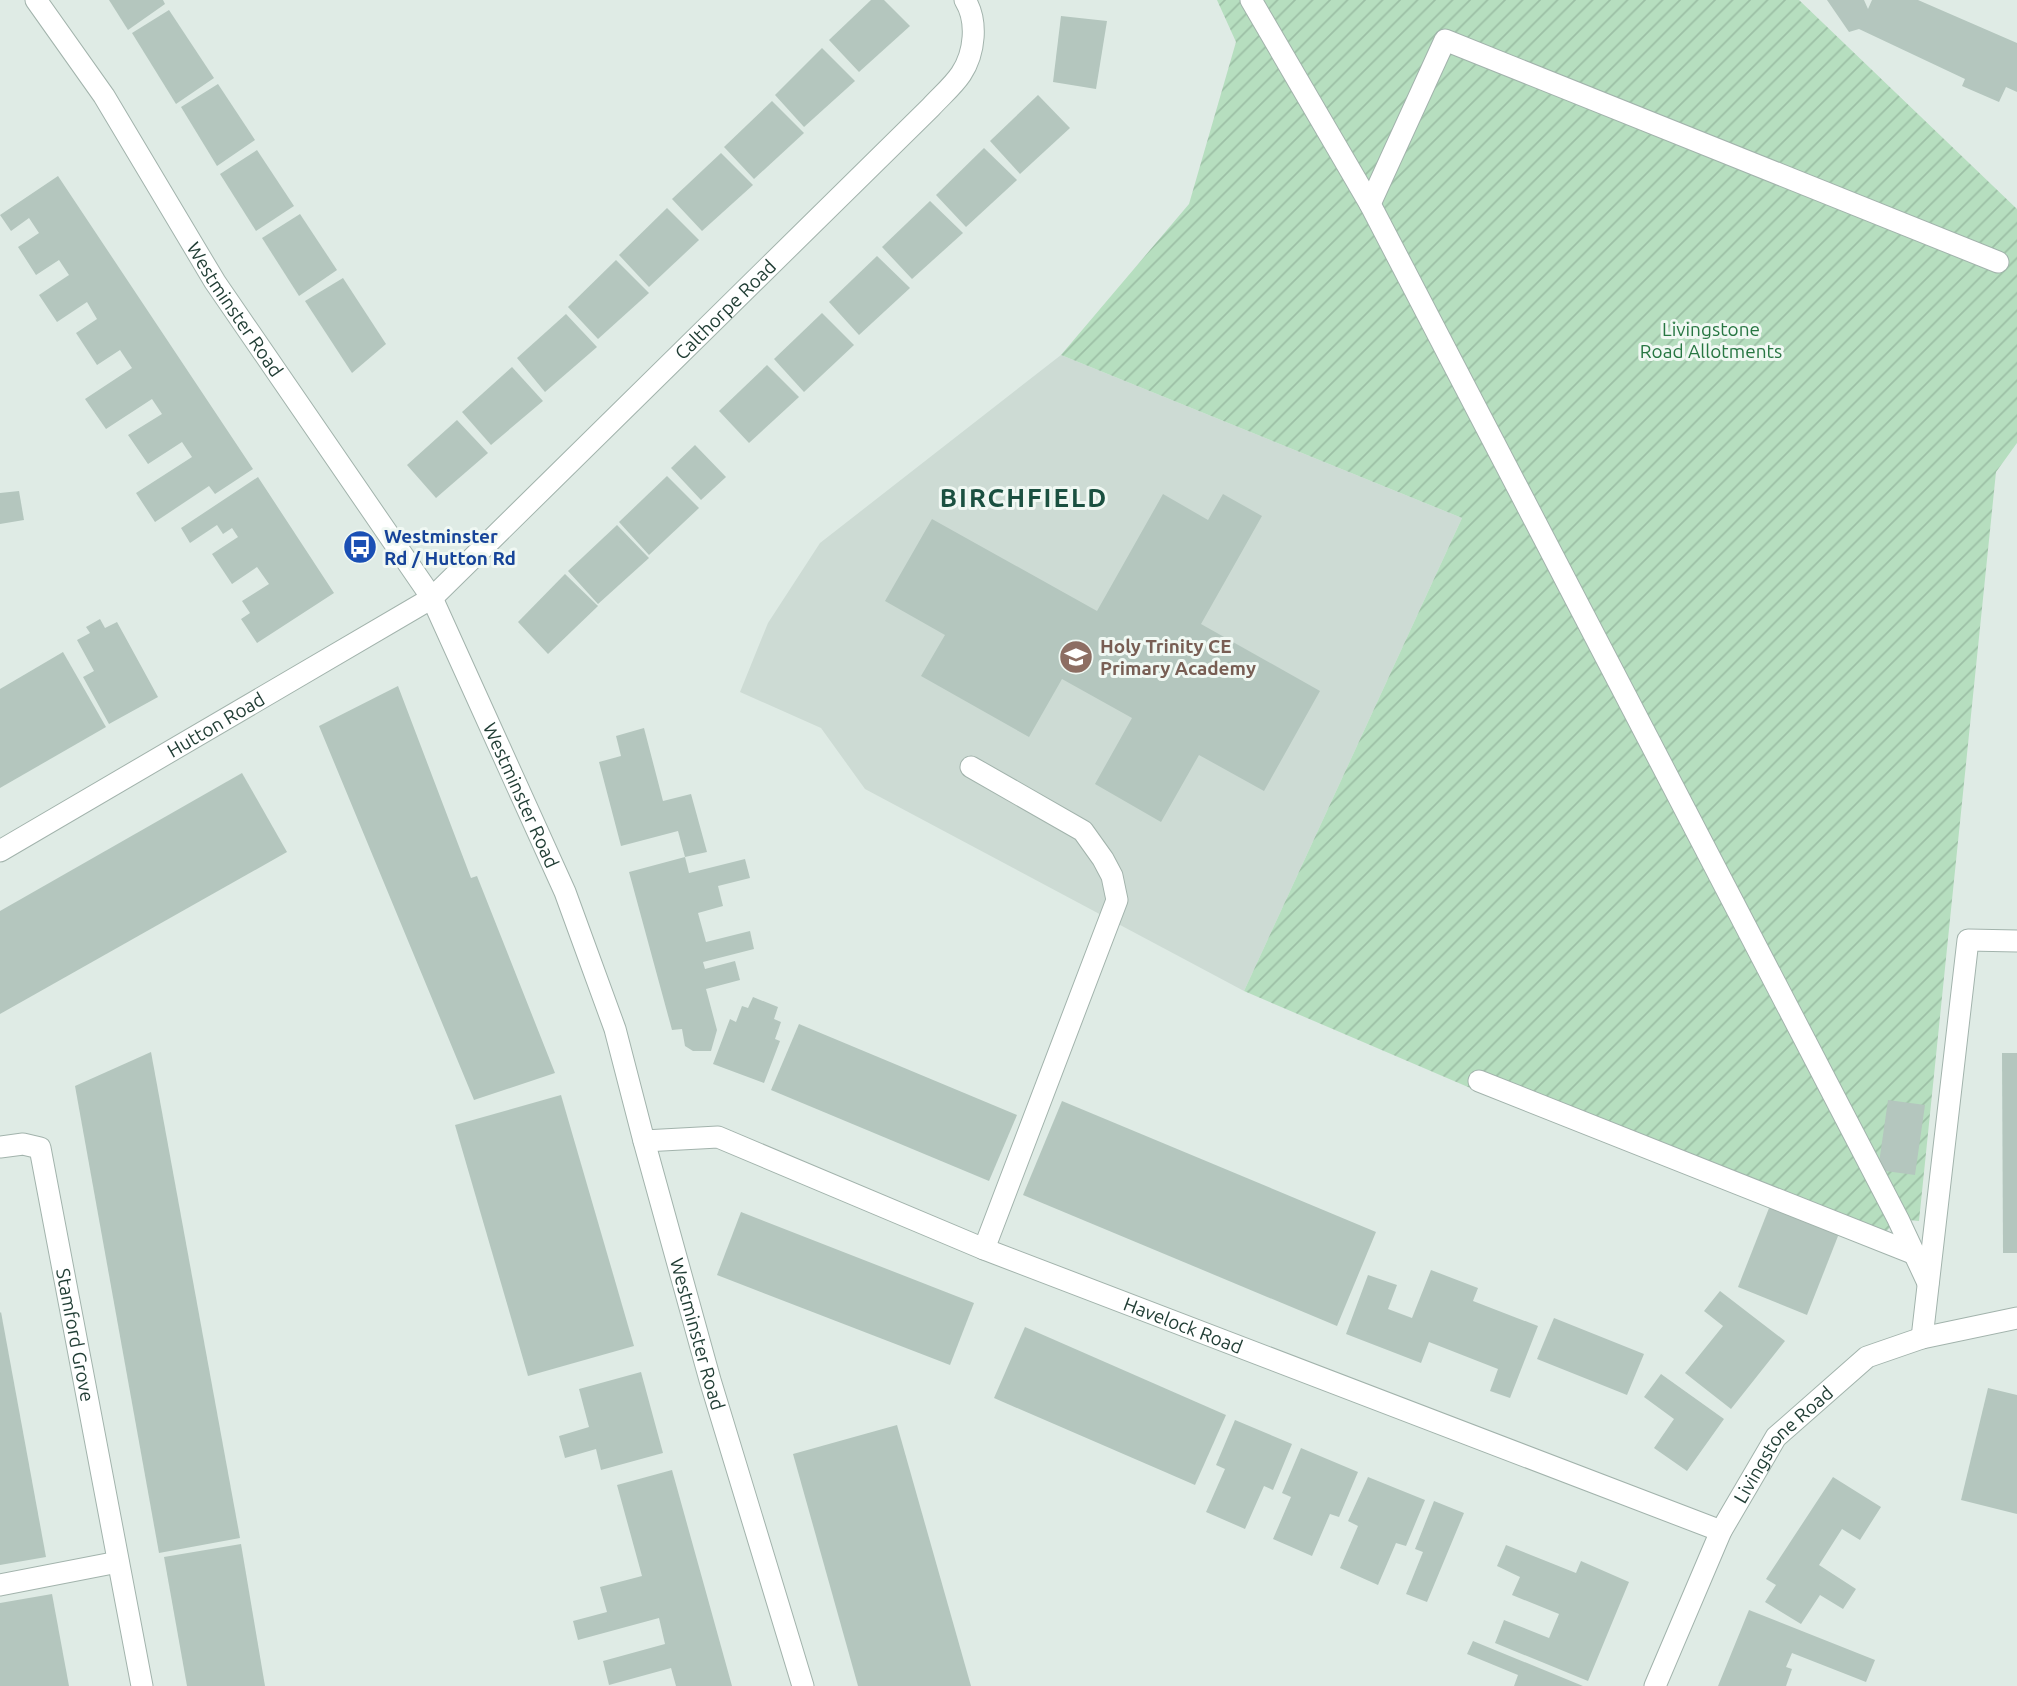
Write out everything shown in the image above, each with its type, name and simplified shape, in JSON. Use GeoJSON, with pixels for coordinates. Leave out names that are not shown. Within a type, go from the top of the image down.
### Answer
{"type":"FeatureCollection","features":[{"type":"Feature","properties":{"kind":"street","name":"Westminster Road"},"geometry":{"type":"LineString","coordinates":[[36,0],[104,96],[215,282],[432,598],[565,892],[615,1028],[710,1380],[803,1686]]}},
{"type":"Feature","properties":{"kind":"street","name":"Calthorpe Road"},"geometry":{"type":"LineString","coordinates":[[432,598],[911,127],[961,74],[972,50],[973,32],[971,9],[965,0]]}},
{"type":"Feature","properties":{"kind":"street"},"geometry":{"type":"LineString","coordinates":[[1251,0],[1370,204],[1898,1219],[1928,1283]]}},
{"type":"Feature","properties":{"kind":"street"},"geometry":{"type":"LineString","coordinates":[[1370,204],[1445,40],[1998,262]]}},
{"type":"Feature","properties":{"kind":"street","name":"Hutton Road"},"geometry":{"type":"LineString","coordinates":[[0,851],[432,598]]}},
{"type":"Feature","properties":{"kind":"street"},"geometry":{"type":"LineString","coordinates":[[971,767],[1083,831],[1112,876],[1117,900],[985,1249]]}},
{"type":"Feature","properties":{"kind":"street"},"geometry":{"type":"LineString","coordinates":[[1922,1338],[1968,940],[2017,941]]}},
{"type":"Feature","properties":{"kind":"street"},"geometry":{"type":"LineString","coordinates":[[1479,1081],[1914,1254]]}},
{"type":"Feature","properties":{"kind":"street","name":"Havelock Road"},"geometry":{"type":"LineString","coordinates":[[644,1141],[718,1137],[985,1249],[1721,1531]]}},
{"type":"Feature","properties":{"kind":"street","name":"Stamford Grove"},"geometry":{"type":"LineString","coordinates":[[0,1147],[23,1144],[40,1148],[142,1686]]}},
{"type":"Feature","properties":{"kind":"street","name":"Livingstone Road"},"geometry":{"type":"LineString","coordinates":[[1655,1686],[1721,1531],[1776,1437],[1867,1357],[1922,1338],[2017,1318]]}},
{"type":"Feature","properties":{"kind":"street"},"geometry":{"type":"LineString","coordinates":[[0,1585],[118,1562]]}},
{"type":"Feature","properties":{"kind":"shaded area","name":"Holy Trinity CE Primary Academy"},"geometry":{"type":"Polygon","coordinates":[[[1061,355],[1462,518],[1244,991],[865,789],[821,728],[740,692],[768,623],[820,543],[1061,355]]]}},
{"type":"Feature","properties":{"kind":"green space","name":"Livingstone Road Allotments"},"geometry":{"type":"Polygon","coordinates":[[[1217,0],[1799,0],[2017,209],[2017,443],[1996,472],[1919,1221],[1898,1219],[1879,1239],[1771,1203],[1510,1105],[1244,991],[1462,518],[1061,355],[1189,204],[1236,42],[1217,0]]]}},
{"type":"Feature","properties":{"kind":"building"},"geometry":{"type":"Polygon","coordinates":[[[109,0],[163,0],[165,4],[128,30],[109,0]]]}},
{"type":"Feature","properties":{"kind":"building"},"geometry":{"type":"Polygon","coordinates":[[[871,0],[884,0],[910,26],[859,72],[829,40],[871,0]]]}},
{"type":"Feature","properties":{"kind":"building"},"geometry":{"type":"Polygon","coordinates":[[[1827,0],[1864,0],[1868,9],[1872,0],[1918,0],[2017,43],[2017,92],[2006,87],[1999,102],[1962,86],[1965,79],[1859,29],[1849,32],[1827,0]]]}},
{"type":"Feature","properties":{"kind":"building"},"geometry":{"type":"Polygon","coordinates":[[[169,10],[214,78],[176,104],[132,33],[169,10]]]}},
{"type":"Feature","properties":{"kind":"building"},"geometry":{"type":"Polygon","coordinates":[[[1061,16],[1107,21],[1096,89],[1053,82],[1061,16]]]}},
{"type":"Feature","properties":{"kind":"building"},"geometry":{"type":"Polygon","coordinates":[[[822,48],[855,81],[804,127],[775,95],[822,48]]]}},
{"type":"Feature","properties":{"kind":"building"},"geometry":{"type":"Polygon","coordinates":[[[218,84],[255,140],[217,166],[181,107],[218,84]]]}},
{"type":"Feature","properties":{"kind":"building"},"geometry":{"type":"Polygon","coordinates":[[[1038,95],[1070,128],[1020,174],[990,141],[1038,95]]]}},
{"type":"Feature","properties":{"kind":"building"},"geometry":{"type":"Polygon","coordinates":[[[772,101],[804,133],[754,179],[724,147],[772,101]]]}},
{"type":"Feature","properties":{"kind":"building"},"geometry":{"type":"Polygon","coordinates":[[[984,148],[1017,180],[966,227],[936,195],[984,148]]]}},
{"type":"Feature","properties":{"kind":"building"},"geometry":{"type":"Polygon","coordinates":[[[257,150],[294,206],[256,231],[220,174],[257,150]]]}},
{"type":"Feature","properties":{"kind":"building"},"geometry":{"type":"Polygon","coordinates":[[[721,153],[753,185],[702,231],[672,199],[721,153]]]}},
{"type":"Feature","properties":{"kind":"building"},"geometry":{"type":"Polygon","coordinates":[[[58,176],[253,469],[215,494],[209,486],[155,522],[136,493],[192,457],[182,442],[148,464],[128,435],[162,414],[152,399],[106,429],[85,399],[132,368],[120,350],[97,365],[76,333],[97,319],[87,302],[57,322],[39,295],[69,275],[59,260],[36,275],[18,247],[39,233],[29,218],[11,231],[0,215],[58,176]]]}},
{"type":"Feature","properties":{"kind":"building"},"geometry":{"type":"Polygon","coordinates":[[[930,201],[963,233],[912,279],[882,247],[930,201]]]}},
{"type":"Feature","properties":{"kind":"building"},"geometry":{"type":"Polygon","coordinates":[[[667,208],[699,240],[649,287],[619,255],[667,208]]]}},
{"type":"Feature","properties":{"kind":"building"},"geometry":{"type":"Polygon","coordinates":[[[300,214],[337,270],[299,296],[262,238],[300,214]]]}},
{"type":"Feature","properties":{"kind":"building"},"geometry":{"type":"Polygon","coordinates":[[[877,256],[910,288],[859,335],[829,302],[877,256]]]}},
{"type":"Feature","properties":{"kind":"building"},"geometry":{"type":"Polygon","coordinates":[[[616,260],[649,293],[598,339],[568,307],[616,260]]]}},
{"type":"Feature","properties":{"kind":"building"},"geometry":{"type":"Polygon","coordinates":[[[343,278],[386,344],[352,373],[305,301],[343,278]]]}},
{"type":"Feature","properties":{"kind":"building"},"geometry":{"type":"Polygon","coordinates":[[[822,313],[854,345],[804,392],[774,359],[822,313]]]}},
{"type":"Feature","properties":{"kind":"building"},"geometry":{"type":"Polygon","coordinates":[[[566,314],[597,347],[545,392],[517,358],[566,314]]]}},
{"type":"Feature","properties":{"kind":"building"},"geometry":{"type":"Polygon","coordinates":[[[767,365],[799,397],[749,443],[719,411],[767,365]]]}},
{"type":"Feature","properties":{"kind":"building"},"geometry":{"type":"Polygon","coordinates":[[[512,367],[543,401],[491,445],[462,412],[512,367]]]}},
{"type":"Feature","properties":{"kind":"building"},"geometry":{"type":"Polygon","coordinates":[[[457,420],[488,453],[436,498],[407,465],[457,420]]]}},
{"type":"Feature","properties":{"kind":"building"},"geometry":{"type":"Polygon","coordinates":[[[695,445],[726,477],[701,500],[671,468],[695,445]]]}},
{"type":"Feature","properties":{"kind":"building"},"geometry":{"type":"Polygon","coordinates":[[[667,476],[699,508],[649,555],[619,522],[667,476]]]}},
{"type":"Feature","properties":{"kind":"building"},"geometry":{"type":"Polygon","coordinates":[[[258,477],[334,593],[257,643],[241,619],[250,613],[242,601],[269,584],[257,567],[232,584],[212,554],[238,537],[232,528],[223,534],[217,525],[190,543],[181,528],[258,477]]]}},
{"type":"Feature","properties":{"kind":"building"},"geometry":{"type":"Polygon","coordinates":[[[19,491],[24,520],[0,524],[0,493],[19,491]]]}},
{"type":"Feature","properties":{"kind":"building"},"geometry":{"type":"Polygon","coordinates":[[[1163,494],[1208,520],[1223,494],[1262,516],[1201,624],[1320,691],[1264,791],[1199,755],[1161,822],[1095,784],[1132,718],[1062,679],[1029,737],[921,676],[945,635],[885,601],[932,519],[1097,611],[1163,494]]]}},
{"type":"Feature","properties":{"kind":"building"},"geometry":{"type":"Polygon","coordinates":[[[617,525],[649,558],[598,604],[568,571],[617,525]]]}},
{"type":"Feature","properties":{"kind":"building"},"geometry":{"type":"Polygon","coordinates":[[[565,574],[598,606],[548,654],[518,622],[565,574]]]}},
{"type":"Feature","properties":{"kind":"building"},"geometry":{"type":"Polygon","coordinates":[[[100,619],[105,628],[117,622],[158,697],[109,724],[83,677],[94,671],[77,640],[90,633],[86,627],[100,619]]]}},
{"type":"Feature","properties":{"kind":"building"},"geometry":{"type":"Polygon","coordinates":[[[63,652],[106,727],[0,788],[0,689],[63,652]]]}},
{"type":"Feature","properties":{"kind":"building"},"geometry":{"type":"Polygon","coordinates":[[[398,686],[471,878],[477,876],[555,1073],[474,1100],[319,726],[398,686]]]}},
{"type":"Feature","properties":{"kind":"building"},"geometry":{"type":"Polygon","coordinates":[[[644,728],[663,801],[691,794],[707,852],[685,857],[678,831],[621,846],[599,762],[621,756],[616,736],[644,728]]]}},
{"type":"Feature","properties":{"kind":"building"},"geometry":{"type":"Polygon","coordinates":[[[242,773],[287,852],[0,1014],[0,911],[242,773]]]}},
{"type":"Feature","properties":{"kind":"building"},"geometry":{"type":"Polygon","coordinates":[[[685,857],[689,873],[745,859],[750,878],[718,886],[723,906],[698,913],[706,942],[750,931],[754,949],[703,962],[705,969],[735,961],[740,980],[706,989],[717,1030],[711,1051],[693,1051],[685,1046],[682,1029],[672,1030],[629,872],[685,857]]]}},
{"type":"Feature","properties":{"kind":"building"},"geometry":{"type":"Polygon","coordinates":[[[753,997],[778,1007],[774,1019],[781,1022],[775,1039],[780,1041],[764,1083],[713,1064],[730,1019],[736,1022],[742,1006],[748,1008],[753,997]]]}},
{"type":"Feature","properties":{"kind":"building"},"geometry":{"type":"Polygon","coordinates":[[[799,1024],[1017,1115],[989,1181],[771,1090],[799,1024]]]}},
{"type":"Feature","properties":{"kind":"building"},"geometry":{"type":"Polygon","coordinates":[[[151,1052],[240,1538],[159,1553],[75,1086],[151,1052]]]}},
{"type":"Feature","properties":{"kind":"building"},"geometry":{"type":"Polygon","coordinates":[[[2002,1053],[2017,1053],[2017,1253],[2003,1253],[2002,1053]]]}},
{"type":"Feature","properties":{"kind":"building"},"geometry":{"type":"Polygon","coordinates":[[[561,1095],[634,1346],[528,1376],[455,1125],[561,1095]]]}},
{"type":"Feature","properties":{"kind":"building"},"geometry":{"type":"Polygon","coordinates":[[[1888,1100],[1925,1105],[1915,1175],[1878,1170],[1888,1100]]]}},
{"type":"Feature","properties":{"kind":"building"},"geometry":{"type":"Polygon","coordinates":[[[1062,1101],[1376,1232],[1337,1326],[1023,1195],[1062,1101]]]}},
{"type":"Feature","properties":{"kind":"building"},"geometry":{"type":"Polygon","coordinates":[[[1771,1203],[1840,1231],[1807,1315],[1738,1287],[1771,1203]]]}},
{"type":"Feature","properties":{"kind":"building"},"geometry":{"type":"Polygon","coordinates":[[[741,1212],[974,1303],[950,1365],[717,1275],[741,1212]]]}},
{"type":"Feature","properties":{"kind":"building"},"geometry":{"type":"Polygon","coordinates":[[[1431,1270],[1478,1288],[1473,1301],[1538,1326],[1510,1398],[1490,1391],[1498,1369],[1429,1342],[1421,1363],[1346,1334],[1368,1275],[1397,1285],[1388,1309],[1412,1318],[1431,1270]]]}},
{"type":"Feature","properties":{"kind":"building"},"geometry":{"type":"Polygon","coordinates":[[[1720,1291],[1785,1341],[1731,1409],[1685,1373],[1723,1326],[1704,1311],[1720,1291]]]}},
{"type":"Feature","properties":{"kind":"building"},"geometry":{"type":"Polygon","coordinates":[[[0,1313],[46,1557],[0,1565],[0,1313]]]}},
{"type":"Feature","properties":{"kind":"building"},"geometry":{"type":"Polygon","coordinates":[[[1554,1318],[1644,1354],[1627,1395],[1537,1359],[1554,1318]]]}},
{"type":"Feature","properties":{"kind":"building"},"geometry":{"type":"Polygon","coordinates":[[[1025,1327],[1226,1415],[1195,1485],[994,1398],[1025,1327]]]}},
{"type":"Feature","properties":{"kind":"building"},"geometry":{"type":"Polygon","coordinates":[[[641,1372],[663,1453],[601,1470],[596,1449],[565,1458],[559,1436],[589,1427],[579,1389],[641,1372]]]}},
{"type":"Feature","properties":{"kind":"building"},"geometry":{"type":"Polygon","coordinates":[[[1661,1374],[1724,1419],[1687,1471],[1654,1448],[1674,1419],[1644,1397],[1661,1374]]]}},
{"type":"Feature","properties":{"kind":"building"},"geometry":{"type":"Polygon","coordinates":[[[1988,1388],[2017,1395],[2017,1514],[1961,1500],[1988,1388]]]}},
{"type":"Feature","properties":{"kind":"building"},"geometry":{"type":"Polygon","coordinates":[[[1235,1420],[1292,1444],[1273,1490],[1264,1486],[1245,1529],[1206,1512],[1225,1469],[1216,1465],[1235,1420]]]}},
{"type":"Feature","properties":{"kind":"building"},"geometry":{"type":"Polygon","coordinates":[[[897,1425],[971,1686],[858,1686],[793,1454],[897,1425]]]}},
{"type":"Feature","properties":{"kind":"building"},"geometry":{"type":"Polygon","coordinates":[[[1301,1448],[1358,1472],[1339,1517],[1330,1514],[1312,1556],[1273,1539],[1291,1497],[1282,1493],[1301,1448]]]}},
{"type":"Feature","properties":{"kind":"building"},"geometry":{"type":"Polygon","coordinates":[[[672,1470],[732,1686],[676,1686],[671,1668],[609,1685],[603,1661],[665,1644],[659,1618],[578,1640],[573,1621],[607,1612],[600,1587],[642,1576],[617,1485],[672,1470]]]}},
{"type":"Feature","properties":{"kind":"building"},"geometry":{"type":"Polygon","coordinates":[[[1368,1477],[1425,1500],[1406,1546],[1396,1543],[1378,1585],[1340,1568],[1358,1526],[1348,1521],[1368,1477]]]}},
{"type":"Feature","properties":{"kind":"building"},"geometry":{"type":"Polygon","coordinates":[[[1833,1477],[1881,1507],[1860,1540],[1842,1529],[1819,1565],[1856,1589],[1843,1609],[1820,1595],[1801,1624],[1765,1602],[1776,1585],[1766,1579],[1833,1477]]]}},
{"type":"Feature","properties":{"kind":"building"},"geometry":{"type":"Polygon","coordinates":[[[1434,1501],[1464,1513],[1427,1602],[1406,1594],[1423,1552],[1415,1549],[1434,1501]]]}},
{"type":"Feature","properties":{"kind":"building"},"geometry":{"type":"Polygon","coordinates":[[[241,1544],[265,1686],[187,1686],[164,1557],[241,1544]]]}},
{"type":"Feature","properties":{"kind":"building"},"geometry":{"type":"Polygon","coordinates":[[[1506,1545],[1576,1573],[1581,1561],[1629,1582],[1588,1681],[1495,1643],[1504,1620],[1549,1638],[1559,1614],[1512,1595],[1520,1577],[1497,1566],[1506,1545]]]}},
{"type":"Feature","properties":{"kind":"building"},"geometry":{"type":"Polygon","coordinates":[[[52,1594],[69,1686],[0,1686],[0,1603],[52,1594]]]}},
{"type":"Feature","properties":{"kind":"building"},"geometry":{"type":"Polygon","coordinates":[[[1749,1610],[1875,1660],[1866,1682],[1792,1653],[1786,1667],[1792,1669],[1786,1686],[1718,1686],[1749,1610]]]}},
{"type":"Feature","properties":{"kind":"building"},"geometry":{"type":"Polygon","coordinates":[[[1473,1641],[1583,1686],[1514,1686],[1518,1675],[1467,1654],[1473,1641]]]}},
{"type":"Feature","properties":{"kind":"place","name":"Westminster Rd / Hutton Rd"},"geometry":{"type":"Point","coordinates":[360,547]}},
{"type":"Feature","properties":{"kind":"place","name":"Holy Trinity CE Primary Academy"},"geometry":{"type":"Point","coordinates":[1076,657]}},
{"type":"Feature","properties":{"kind":"district","name":"BIRCHFIELD"},"geometry":{"type":"Point","coordinates":[1024,497]}}]}
